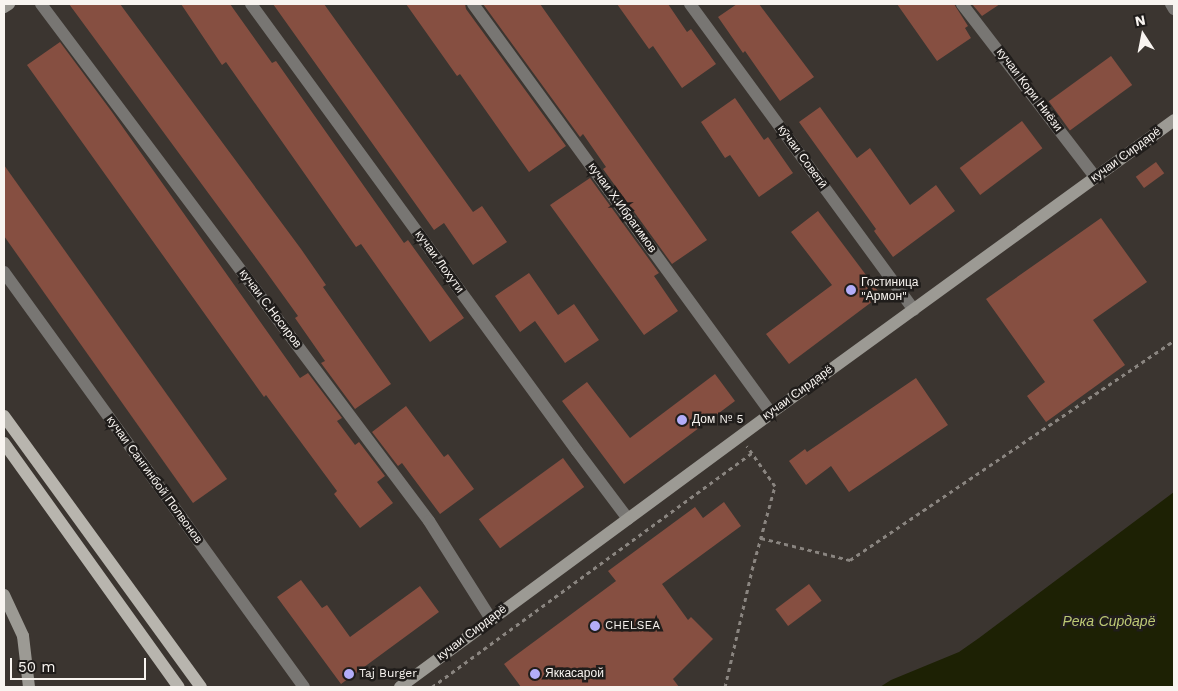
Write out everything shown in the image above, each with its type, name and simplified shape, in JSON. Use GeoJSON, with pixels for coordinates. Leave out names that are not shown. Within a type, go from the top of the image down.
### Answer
{"type":"FeatureCollection","features":[{"type":"Feature","properties":{"kind":"main road"},"geometry":{"type":"LineString","coordinates":[[4,7],[9,4]]}},
{"type":"Feature","properties":{"kind":"main road","name":"кучаи Сирдарё"},"geometry":{"type":"LineString","coordinates":[[400,687],[771,413],[1174,120]]}},
{"type":"Feature","properties":{"kind":"main road"},"geometry":{"type":"LineString","coordinates":[[4,416],[201,687]]}},
{"type":"Feature","properties":{"kind":"main road"},"geometry":{"type":"LineString","coordinates":[[4,443],[178,686]]}},
{"type":"Feature","properties":{"kind":"main road"},"geometry":{"type":"LineString","coordinates":[[4,595],[23,636],[29,687]]}},
{"type":"Feature","properties":{"kind":"street","name":"кучаи С.Носиров"},"geometry":{"type":"LineString","coordinates":[[41,4],[429,520],[491,619]]}},
{"type":"Feature","properties":{"kind":"street","name":"кучаи Лохути"},"geometry":{"type":"LineString","coordinates":[[251,4],[576,451],[628,519]]}},
{"type":"Feature","properties":{"kind":"street","name":"кучаи Х.Ибрагимов"},"geometry":{"type":"LineString","coordinates":[[473,4],[771,413]]}},
{"type":"Feature","properties":{"kind":"street","name":"кӯчаи Советӣ"},"geometry":{"type":"LineString","coordinates":[[690,4],[914,310]]}},
{"type":"Feature","properties":{"kind":"street","name":"кучаи Кори Ниёзи"},"geometry":{"type":"LineString","coordinates":[[962,4],[1095,177]]}},
{"type":"Feature","properties":{"kind":"street"},"geometry":{"type":"LineString","coordinates":[[1171,4],[1174,9]]}},
{"type":"Feature","properties":{"kind":"street","name":"кучаи Сангинбой Полвонов"},"geometry":{"type":"LineString","coordinates":[[4,272],[304,687]]}},
{"type":"Feature","properties":{"kind":"path"},"geometry":{"type":"LineString","coordinates":[[761,538],[850,560],[1174,342]]}},
{"type":"Feature","properties":{"kind":"path"},"geometry":{"type":"LineString","coordinates":[[725,687],[775,486],[740,436]]}},
{"type":"Feature","properties":{"kind":"path"},"geometry":{"type":"LineString","coordinates":[[432,687],[752,453]]}},
{"type":"Feature","properties":{"kind":"water","name":"Река Сирдарё"},"geometry":{"type":"Polygon","coordinates":[[[1174,492],[1174,687],[880,687],[891,680],[959,652],[1174,492]]]}},
{"type":"Feature","properties":{"kind":"building"},"geometry":{"type":"Polygon","coordinates":[[[69,4],[120,4],[301,249],[326,285],[323,287],[391,384],[355,409],[321,363],[325,361],[295,318],[298,316],[69,4]]]}},
{"type":"Feature","properties":{"kind":"building"},"geometry":{"type":"Polygon","coordinates":[[[181,4],[230,4],[272,63],[276,61],[404,243],[408,240],[464,318],[430,342],[361,244],[356,247],[226,62],[222,65],[181,4]]]}},
{"type":"Feature","properties":{"kind":"building"},"geometry":{"type":"Polygon","coordinates":[[[273,4],[324,4],[473,212],[482,206],[507,242],[473,265],[444,223],[434,230],[273,4]]]}},
{"type":"Feature","properties":{"kind":"building"},"geometry":{"type":"Polygon","coordinates":[[[406,4],[465,4],[466,9],[566,146],[529,172],[460,74],[457,76],[406,4]]]}},
{"type":"Feature","properties":{"kind":"building"},"geometry":{"type":"Polygon","coordinates":[[[483,4],[540,4],[707,240],[672,264],[603,169],[606,167],[583,134],[580,137],[483,4]]]}},
{"type":"Feature","properties":{"kind":"building"},"geometry":{"type":"Polygon","coordinates":[[[617,4],[668,4],[687,32],[691,29],[716,64],[682,88],[653,46],[649,49],[617,4]]]}},
{"type":"Feature","properties":{"kind":"building"},"geometry":{"type":"Polygon","coordinates":[[[737,4],[759,4],[814,77],[780,101],[745,51],[743,53],[718,17],[737,4]]]}},
{"type":"Feature","properties":{"kind":"building"},"geometry":{"type":"Polygon","coordinates":[[[897,4],[954,4],[968,26],[965,28],[971,38],[937,61],[897,4]]]}},
{"type":"Feature","properties":{"kind":"building"},"geometry":{"type":"Polygon","coordinates":[[[972,4],[1000,4],[982,16],[972,4]]]}},
{"type":"Feature","properties":{"kind":"building"},"geometry":{"type":"Polygon","coordinates":[[[60,42],[112,112],[300,378],[308,373],[342,418],[337,421],[355,445],[359,442],[385,476],[377,482],[393,503],[360,528],[334,494],[337,491],[266,395],[264,397],[27,65],[60,42]]]}},
{"type":"Feature","properties":{"kind":"building"},"geometry":{"type":"Polygon","coordinates":[[[1111,56],[1132,85],[1070,130],[1049,101],[1111,56]]]}},
{"type":"Feature","properties":{"kind":"building"},"geometry":{"type":"Polygon","coordinates":[[[735,98],[764,140],[768,137],[793,173],[759,197],[730,155],[725,158],[701,122],[735,98]]]}},
{"type":"Feature","properties":{"kind":"building"},"geometry":{"type":"Polygon","coordinates":[[[820,107],[857,158],[870,148],[910,205],[936,185],[955,211],[893,257],[874,231],[876,229],[799,122],[820,107]]]}},
{"type":"Feature","properties":{"kind":"building"},"geometry":{"type":"Polygon","coordinates":[[[1022,121],[1042,148],[980,195],[960,168],[1022,121]]]}},
{"type":"Feature","properties":{"kind":"building"},"geometry":{"type":"Polygon","coordinates":[[[1156,162],[1164,173],[1144,188],[1136,177],[1156,162]]]}},
{"type":"Feature","properties":{"kind":"building"},"geometry":{"type":"Polygon","coordinates":[[[4,165],[227,479],[193,503],[4,236],[4,165]]]}},
{"type":"Feature","properties":{"kind":"building"},"geometry":{"type":"Polygon","coordinates":[[[590,178],[659,273],[654,276],[678,311],[644,335],[550,205],[590,178]]]}},
{"type":"Feature","properties":{"kind":"building","name":"Гостиница \"Армон\""},"geometry":{"type":"Polygon","coordinates":[[[818,211],[881,295],[789,364],[766,334],[832,285],[791,232],[818,211]]]}},
{"type":"Feature","properties":{"kind":"building"},"geometry":{"type":"Polygon","coordinates":[[[1101,218],[1147,282],[1093,320],[1125,365],[1046,422],[1027,396],[1045,382],[986,299],[1101,218]]]}},
{"type":"Feature","properties":{"kind":"building"},"geometry":{"type":"Polygon","coordinates":[[[529,273],[558,315],[574,304],[599,340],[565,363],[535,321],[520,332],[495,296],[529,273]]]}},
{"type":"Feature","properties":{"kind":"building","name":"Дом № 5"},"geometry":{"type":"Polygon","coordinates":[[[715,374],[735,401],[624,484],[562,401],[587,382],[630,438],[715,374]]]}},
{"type":"Feature","properties":{"kind":"building"},"geometry":{"type":"Polygon","coordinates":[[[916,378],[948,425],[849,492],[831,466],[806,485],[789,461],[805,449],[807,452],[916,378]]]}},
{"type":"Feature","properties":{"kind":"building"},"geometry":{"type":"Polygon","coordinates":[[[406,406],[444,457],[448,454],[474,489],[440,514],[402,463],[398,466],[372,432],[406,406]]]}},
{"type":"Feature","properties":{"kind":"building"},"geometry":{"type":"Polygon","coordinates":[[[563,458],[584,487],[500,548],[479,519],[563,458]]]}},
{"type":"Feature","properties":{"kind":"building"},"geometry":{"type":"Polygon","coordinates":[[[724,502],[741,526],[662,584],[688,620],[691,617],[713,639],[673,679],[679,687],[521,687],[504,664],[616,581],[608,571],[695,507],[703,518],[724,502]]]}},
{"type":"Feature","properties":{"kind":"building"},"geometry":{"type":"Polygon","coordinates":[[[301,580],[322,608],[327,605],[350,637],[420,586],[439,612],[341,684],[277,597],[301,580]]]}},
{"type":"Feature","properties":{"kind":"building"},"geometry":{"type":"Polygon","coordinates":[[[809,584],[822,601],[788,626],[775,609],[809,584]]]}},
{"type":"Feature","properties":{"kind":"place","name":"Гостиница \"Армон\""},"geometry":{"type":"Point","coordinates":[851,290]}},
{"type":"Feature","properties":{"kind":"place","name":"Дом № 5"},"geometry":{"type":"Point","coordinates":[682,420]}},
{"type":"Feature","properties":{"kind":"place","name":"CHELSEA"},"geometry":{"type":"Point","coordinates":[595,626]}},
{"type":"Feature","properties":{"kind":"place","name":"Taj Burger"},"geometry":{"type":"Point","coordinates":[349,674]}},
{"type":"Feature","properties":{"kind":"place","name":"Яккасарой"},"geometry":{"type":"Point","coordinates":[535,674]}}]}
